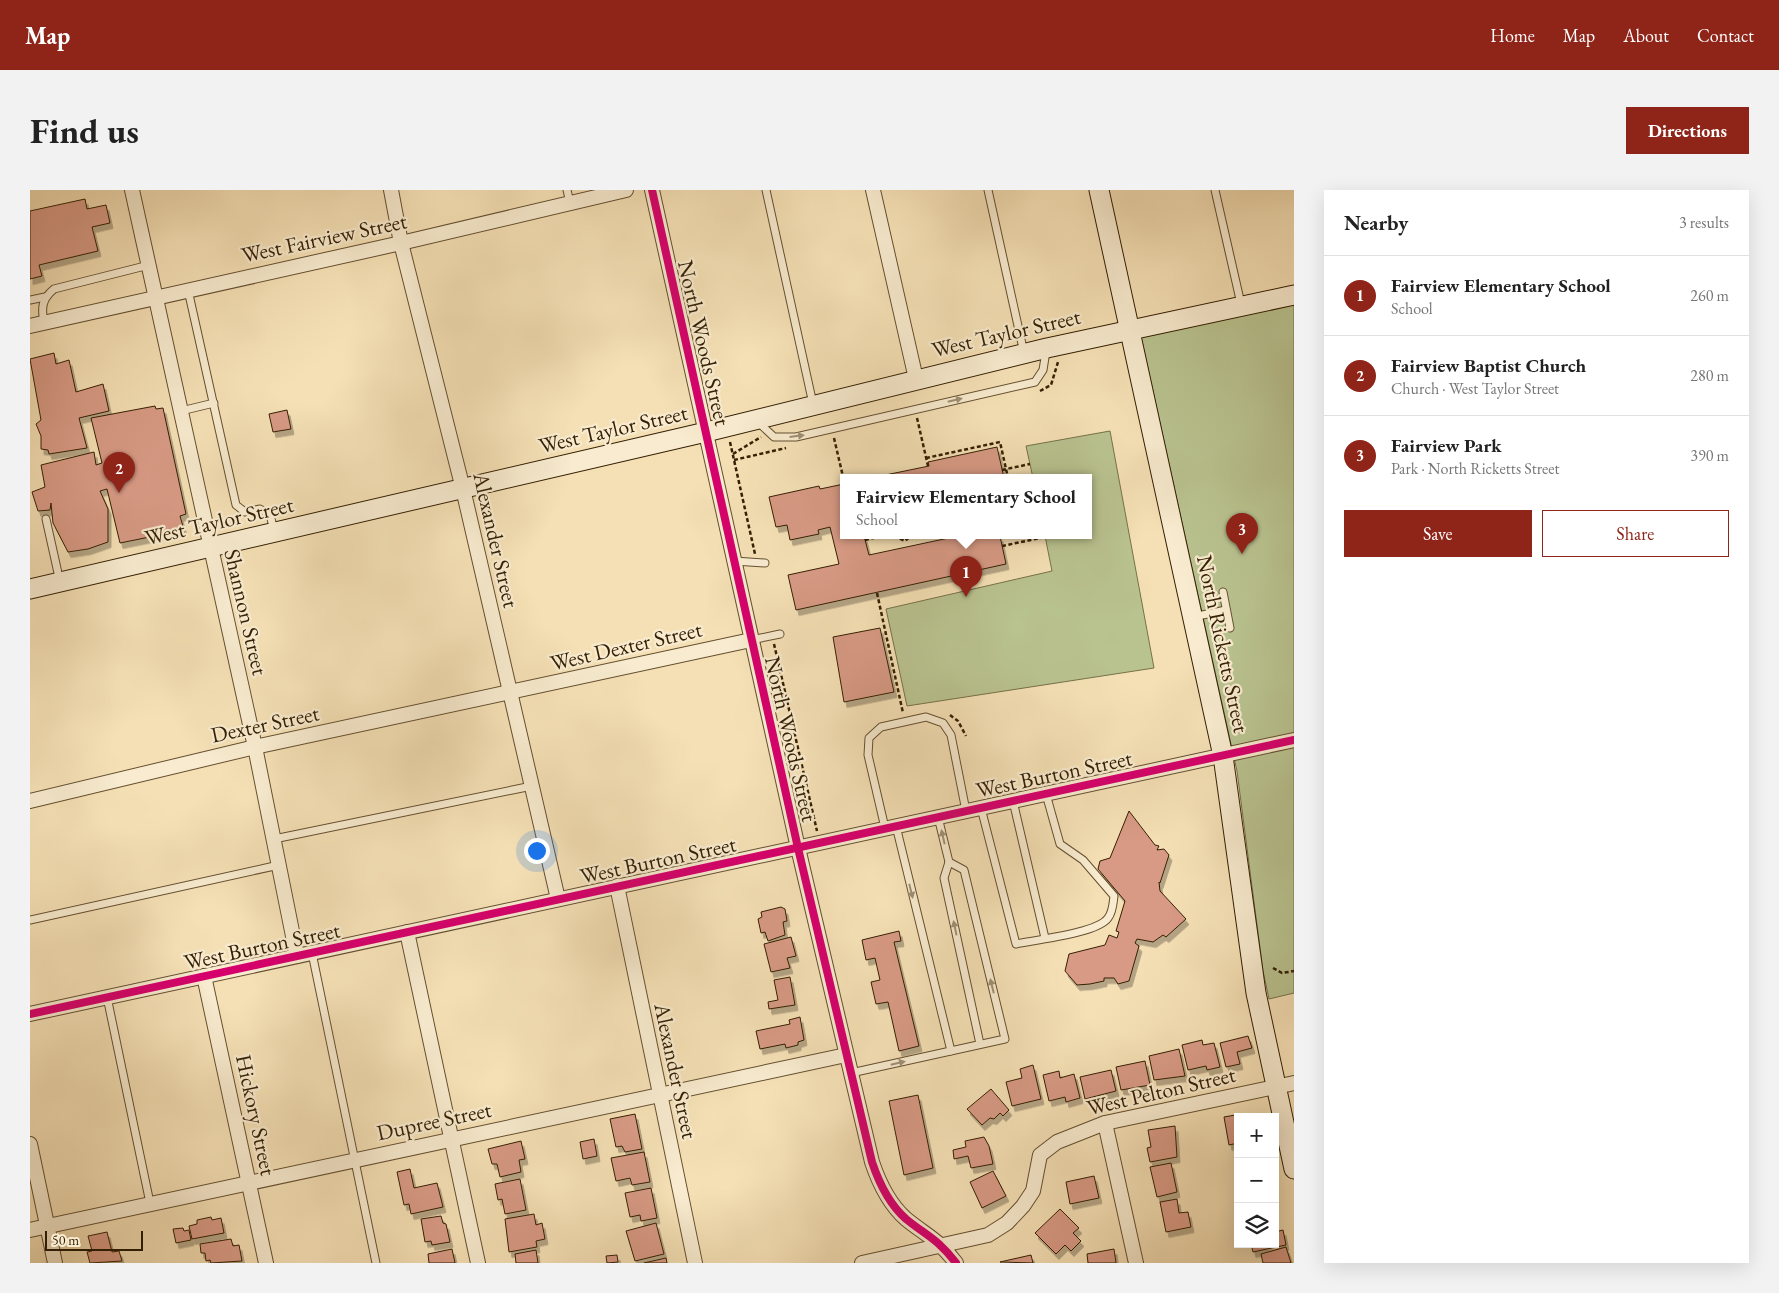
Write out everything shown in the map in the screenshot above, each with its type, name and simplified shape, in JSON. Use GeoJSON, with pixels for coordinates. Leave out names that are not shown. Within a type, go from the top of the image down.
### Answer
{"type":"FeatureCollection","features":[{"type":"Feature","properties":{"kind":"main road","name":"North Ricketts Street"},"geometry":{"type":"LineString","coordinates":[[1099,190],[1224,756],[1250,961],[1285,1084],[1294,1169]]}},
{"type":"Feature","properties":{"kind":"main road","name":"West Taylor Street"},"geometry":{"type":"LineString","coordinates":[[30,589],[714,430],[1024,353],[1294,294]]}},
{"type":"Feature","properties":{"kind":"street","name":"Shannon Street"},"geometry":{"type":"LineString","coordinates":[[132,190],[157,296],[210,548],[255,747],[297,956]]}},
{"type":"Feature","properties":{"kind":"street","name":"Alexander Street"},"geometry":{"type":"LineString","coordinates":[[391,190],[402,243],[463,489],[558,899]]}},
{"type":"Feature","properties":{"kind":"street","name":"West Fairview Street"},"geometry":{"type":"LineString","coordinates":[[37,324],[402,243],[568,197],[623,190]]}},
{"type":"Feature","properties":{"kind":"street","name":"North Woods Street"},"geometry":{"type":"LineString","coordinates":[[652,190],[714,430],[734,561],[751,640],[846,1055],[878,1179],[888,1197],[906,1218],[944,1245],[956,1263]]}},
{"type":"Feature","properties":{"kind":"street"},"geometry":{"type":"LineString","coordinates":[[873,190],[916,379]]}},
{"type":"Feature","properties":{"kind":"street","name":"West Dexter Street"},"geometry":{"type":"LineString","coordinates":[[510,694],[751,640]]}},
{"type":"Feature","properties":{"kind":"street","name":"Dexter Street"},"geometry":{"type":"LineString","coordinates":[[30,801],[255,747],[510,694]]}},
{"type":"Feature","properties":{"kind":"street","name":"West Burton Street"},"geometry":{"type":"LineString","coordinates":[[30,1014],[1294,740]]}},
{"type":"Feature","properties":{"kind":"street","name":"Alexander Street"},"geometry":{"type":"LineString","coordinates":[[617,886],[695,1263]]}},
{"type":"Feature","properties":{"kind":"street"},"geometry":{"type":"LineString","coordinates":[[407,932],[478,1263]]}},
{"type":"Feature","properties":{"kind":"street","name":"Hickory Street"},"geometry":{"type":"LineString","coordinates":[[204,976],[266,1263]]}},
{"type":"Feature","properties":{"kind":"street","name":"Dupree Street"},"geometry":{"type":"LineString","coordinates":[[30,1230],[846,1055]]}},
{"type":"Feature","properties":{"kind":"street","name":"West Pelton Street"},"geometry":{"type":"LineString","coordinates":[[944,1245],[988,1235],[1007,1223],[1023,1206],[1033,1191],[1040,1155],[1058,1142],[1105,1123],[1285,1084]]}},
{"type":"Feature","properties":{"kind":"street"},"geometry":{"type":"LineString","coordinates":[[1105,1123],[1136,1263]]}},
{"type":"Feature","properties":{"kind":"street"},"geometry":{"type":"LineString","coordinates":[[30,1144],[55,1263]]}},
{"type":"Feature","properties":{"kind":"street"},"geometry":{"type":"LineString","coordinates":[[862,1263],[944,1245]]}},
{"type":"Feature","properties":{"kind":"lane"},"geometry":{"type":"LineString","coordinates":[[766,190],[813,405]]}},
{"type":"Feature","properties":{"kind":"lane"},"geometry":{"type":"LineString","coordinates":[[988,190],[1024,353]]}},
{"type":"Feature","properties":{"kind":"lane"},"geometry":{"type":"LineString","coordinates":[[1215,190],[1241,305]]}},
{"type":"Feature","properties":{"kind":"lane"},"geometry":{"type":"LineString","coordinates":[[37,324],[45,297],[54,289],[149,265]]}},
{"type":"Feature","properties":{"kind":"lane"},"geometry":{"type":"LineString","coordinates":[[187,290],[236,506],[246,512],[260,509],[270,515],[275,533]]}},
{"type":"Feature","properties":{"kind":"lane"},"geometry":{"type":"LineString","coordinates":[[30,300],[45,297]]}},
{"type":"Feature","properties":{"kind":"lane"},"geometry":{"type":"LineString","coordinates":[[755,419],[774,437],[796,438],[1035,382],[1043,370],[1047,348]]}},
{"type":"Feature","properties":{"kind":"lane"},"geometry":{"type":"LineString","coordinates":[[181,411],[214,404]]}},
{"type":"Feature","properties":{"kind":"lane"},"geometry":{"type":"LineString","coordinates":[[46,519],[60,582]]}},
{"type":"Feature","properties":{"kind":"lane"},"geometry":{"type":"LineString","coordinates":[[734,561],[765,563]]}},
{"type":"Feature","properties":{"kind":"lane"},"geometry":{"type":"LineString","coordinates":[[1222,592],[1230,628]]}},
{"type":"Feature","properties":{"kind":"lane"},"geometry":{"type":"LineString","coordinates":[[1193,617],[1226,610]]}},
{"type":"Feature","properties":{"kind":"lane"},"geometry":{"type":"LineString","coordinates":[[751,640],[780,634]]}},
{"type":"Feature","properties":{"kind":"lane"},"geometry":{"type":"LineString","coordinates":[[951,1051],[890,827],[868,755],[869,738],[881,727],[906,721],[926,717],[943,723],[951,735],[966,811]]}},
{"type":"Feature","properties":{"kind":"lane"},"geometry":{"type":"LineString","coordinates":[[274,839],[532,786]]}},
{"type":"Feature","properties":{"kind":"lane"},"geometry":{"type":"LineString","coordinates":[[981,808],[1016,944],[1094,928],[1108,919],[1113,907],[1114,896],[1082,860],[1060,844],[1046,794]]}},
{"type":"Feature","properties":{"kind":"lane"},"geometry":{"type":"LineString","coordinates":[[1013,801],[1045,938]]}},
{"type":"Feature","properties":{"kind":"lane"},"geometry":{"type":"LineString","coordinates":[[938,817],[949,862],[944,878],[980,1044]]}},
{"type":"Feature","properties":{"kind":"lane"},"geometry":{"type":"LineString","coordinates":[[851,1074],[1004,1038],[964,870],[949,862]]}},
{"type":"Feature","properties":{"kind":"lane"},"geometry":{"type":"LineString","coordinates":[[30,920],[279,865]]}},
{"type":"Feature","properties":{"kind":"lane"},"geometry":{"type":"LineString","coordinates":[[312,953],[376,1263]]}},
{"type":"Feature","properties":{"kind":"lane"},"geometry":{"type":"LineString","coordinates":[[107,997],[150,1204]]}},
{"type":"Feature","properties":{"kind":"path"},"geometry":{"type":"LineString","coordinates":[[915,410],[928,466]]}},
{"type":"Feature","properties":{"kind":"path"},"geometry":{"type":"LineString","coordinates":[[832,429],[842,474]]}},
{"type":"Feature","properties":{"kind":"path"},"geometry":{"type":"LineString","coordinates":[[714,430],[730,441],[755,555]]}},
{"type":"Feature","properties":{"kind":"path"},"geometry":{"type":"LineString","coordinates":[[733,454],[769,432]]}},
{"type":"Feature","properties":{"kind":"path"},"geometry":{"type":"LineString","coordinates":[[926,458],[1000,442],[1006,474]]}},
{"type":"Feature","properties":{"kind":"path"},"geometry":{"type":"LineString","coordinates":[[1004,470],[1030,464]]}},
{"type":"Feature","properties":{"kind":"path"},"geometry":{"type":"LineString","coordinates":[[865,540],[869,539]]}},
{"type":"Feature","properties":{"kind":"path"},"geometry":{"type":"LineString","coordinates":[[1002,546],[1032,539]]}},
{"type":"Feature","properties":{"kind":"path"},"geometry":{"type":"LineString","coordinates":[[876,593],[888,654],[906,721]]}},
{"type":"Feature","properties":{"kind":"path"},"geometry":{"type":"LineString","coordinates":[[774,642],[820,843]]}},
{"type":"Feature","properties":{"kind":"path"},"geometry":{"type":"LineString","coordinates":[[1273,968],[1282,973],[1294,971]]}},
{"type":"Feature","properties":{"kind":"green space"},"geometry":{"type":"Polygon","coordinates":[[[1294,304],[1294,993],[1269,999],[1263,971],[1237,771],[1141,337],[1294,304]]]}},
{"type":"Feature","properties":{"kind":"green space"},"geometry":{"type":"Polygon","coordinates":[[[1110,431],[1154,668],[907,706],[886,609],[1052,571],[1046,539],[1092,539],[1092,474],[1032,474],[1026,446],[1110,431]]]}},
{"type":"Feature","properties":{"kind":"building"},"geometry":{"type":"Polygon","coordinates":[[[85,199],[87,209],[106,205],[110,223],[92,227],[98,251],[39,265],[42,276],[30,279],[30,211],[85,199]]]}},
{"type":"Feature","properties":{"kind":"building"},"geometry":{"type":"Polygon","coordinates":[[[54,353],[56,364],[69,360],[76,392],[103,384],[109,411],[79,418],[87,448],[49,454],[48,450],[41,449],[41,436],[36,424],[41,420],[30,359],[54,353]]]}},
{"type":"Feature","properties":{"kind":"building"},"geometry":{"type":"Polygon","coordinates":[[[155,406],[156,409],[163,408],[186,514],[180,516],[184,530],[120,543],[107,489],[100,491],[108,509],[108,542],[88,549],[68,552],[53,523],[51,503],[50,510],[38,511],[32,492],[45,487],[41,465],[94,452],[96,465],[102,463],[91,418],[155,406]]]}},
{"type":"Feature","properties":{"kind":"building"},"geometry":{"type":"Polygon","coordinates":[[[287,410],[291,429],[273,432],[269,414],[287,410]]]}},
{"type":"Feature","properties":{"kind":"building"},"geometry":{"type":"Polygon","coordinates":[[[997,447],[1003,474],[890,474],[929,466],[928,462],[997,447]]]}},
{"type":"Feature","properties":{"kind":"building"},"geometry":{"type":"Polygon","coordinates":[[[840,485],[840,539],[865,539],[869,555],[944,539],[1001,539],[1006,564],[796,610],[788,575],[839,564],[830,527],[818,530],[819,534],[790,540],[787,525],[776,527],[769,497],[819,486],[820,489],[840,485]]]}},
{"type":"Feature","properties":{"kind":"building"},"geometry":{"type":"Polygon","coordinates":[[[880,628],[894,692],[844,702],[833,637],[880,628]]]}},
{"type":"Feature","properties":{"kind":"building"},"geometry":{"type":"Polygon","coordinates":[[[1129,811],[1155,845],[1159,846],[1157,850],[1164,849],[1169,855],[1159,882],[1160,891],[1186,919],[1166,937],[1163,935],[1153,942],[1137,939],[1135,943],[1139,946],[1129,981],[1118,984],[1114,978],[1104,978],[1104,981],[1077,985],[1065,971],[1069,954],[1105,945],[1109,935],[1117,938],[1119,932],[1116,931],[1125,901],[1098,869],[1100,861],[1110,858],[1129,811]]]}},
{"type":"Feature","properties":{"kind":"building"},"geometry":{"type":"Polygon","coordinates":[[[781,907],[785,909],[787,921],[783,922],[785,935],[768,941],[765,932],[761,933],[758,919],[762,917],[761,912],[781,907]]]}},
{"type":"Feature","properties":{"kind":"building"},"geometry":{"type":"Polygon","coordinates":[[[899,931],[901,941],[894,942],[919,1046],[899,1051],[888,1002],[876,1004],[871,982],[880,980],[875,958],[866,960],[862,940],[899,931]]]}},
{"type":"Feature","properties":{"kind":"building"},"geometry":{"type":"Polygon","coordinates":[[[791,937],[796,956],[787,958],[790,968],[771,972],[764,944],[791,937]]]}},
{"type":"Feature","properties":{"kind":"building"},"geometry":{"type":"Polygon","coordinates":[[[790,977],[795,1005],[769,1009],[768,1002],[778,1000],[774,980],[790,977]]]}},
{"type":"Feature","properties":{"kind":"building"},"geometry":{"type":"Polygon","coordinates":[[[800,1017],[804,1040],[798,1042],[798,1045],[786,1048],[785,1044],[760,1049],[756,1031],[790,1024],[789,1020],[800,1017]]]}},
{"type":"Feature","properties":{"kind":"building"},"geometry":{"type":"Polygon","coordinates":[[[1248,1036],[1252,1048],[1237,1052],[1240,1064],[1226,1067],[1220,1043],[1248,1036]]]}},
{"type":"Feature","properties":{"kind":"building"},"geometry":{"type":"Polygon","coordinates":[[[1202,1040],[1203,1045],[1214,1043],[1220,1067],[1207,1070],[1206,1066],[1188,1070],[1182,1045],[1202,1040]]]}},
{"type":"Feature","properties":{"kind":"building"},"geometry":{"type":"Polygon","coordinates":[[[1179,1049],[1185,1076],[1154,1080],[1149,1056],[1179,1049]]]}},
{"type":"Feature","properties":{"kind":"building"},"geometry":{"type":"Polygon","coordinates":[[[1145,1061],[1150,1085],[1121,1090],[1116,1067],[1145,1061]]]}},
{"type":"Feature","properties":{"kind":"building"},"geometry":{"type":"Polygon","coordinates":[[[1033,1065],[1041,1099],[1012,1106],[1006,1082],[1022,1078],[1020,1069],[1033,1065]]]}},
{"type":"Feature","properties":{"kind":"building"},"geometry":{"type":"Polygon","coordinates":[[[1111,1070],[1116,1091],[1085,1099],[1080,1077],[1111,1070]]]}},
{"type":"Feature","properties":{"kind":"building"},"geometry":{"type":"Polygon","coordinates":[[[1059,1071],[1060,1078],[1074,1074],[1080,1098],[1066,1102],[1065,1097],[1049,1101],[1043,1075],[1059,1071]]]}},
{"type":"Feature","properties":{"kind":"building"},"geometry":{"type":"Polygon","coordinates":[[[991,1089],[1009,1110],[1003,1116],[1000,1113],[994,1119],[990,1118],[982,1125],[967,1109],[991,1089]]]}},
{"type":"Feature","properties":{"kind":"building"},"geometry":{"type":"Polygon","coordinates":[[[918,1095],[933,1168],[904,1175],[889,1101],[918,1095]]]}},
{"type":"Feature","properties":{"kind":"building"},"geometry":{"type":"Polygon","coordinates":[[[635,1114],[642,1149],[625,1152],[622,1146],[616,1147],[610,1119],[635,1114]]]}},
{"type":"Feature","properties":{"kind":"building"},"geometry":{"type":"Polygon","coordinates":[[[1234,1115],[1234,1144],[1229,1145],[1224,1117],[1234,1115]]]}},
{"type":"Feature","properties":{"kind":"building"},"geometry":{"type":"Polygon","coordinates":[[[1175,1126],[1177,1157],[1150,1162],[1147,1148],[1151,1147],[1148,1130],[1175,1126]]]}},
{"type":"Feature","properties":{"kind":"building"},"geometry":{"type":"Polygon","coordinates":[[[984,1137],[989,1146],[993,1164],[971,1168],[968,1156],[954,1159],[953,1150],[966,1147],[965,1141],[984,1137]]]}},
{"type":"Feature","properties":{"kind":"building"},"geometry":{"type":"Polygon","coordinates":[[[594,1139],[597,1156],[583,1159],[580,1142],[594,1139]]]}},
{"type":"Feature","properties":{"kind":"building"},"geometry":{"type":"Polygon","coordinates":[[[521,1141],[525,1159],[519,1160],[521,1172],[500,1177],[497,1164],[492,1164],[488,1149],[521,1141]]]}},
{"type":"Feature","properties":{"kind":"building"},"geometry":{"type":"Polygon","coordinates":[[[644,1152],[650,1182],[632,1185],[630,1178],[616,1181],[611,1158],[644,1152]]]}},
{"type":"Feature","properties":{"kind":"building"},"geometry":{"type":"Polygon","coordinates":[[[1171,1163],[1177,1192],[1157,1197],[1150,1167],[1171,1163]]]}},
{"type":"Feature","properties":{"kind":"building"},"geometry":{"type":"Polygon","coordinates":[[[410,1169],[414,1188],[437,1183],[443,1207],[411,1214],[409,1204],[404,1205],[397,1172],[410,1169]]]}},
{"type":"Feature","properties":{"kind":"building"},"geometry":{"type":"Polygon","coordinates":[[[993,1171],[1006,1196],[982,1208],[970,1182],[993,1171]]]}},
{"type":"Feature","properties":{"kind":"building"},"geometry":{"type":"Polygon","coordinates":[[[1094,1176],[1099,1198],[1070,1204],[1066,1182],[1094,1176]]]}},
{"type":"Feature","properties":{"kind":"building"},"geometry":{"type":"Polygon","coordinates":[[[520,1179],[526,1210],[505,1214],[502,1199],[498,1200],[495,1184],[520,1179]]]}},
{"type":"Feature","properties":{"kind":"building"},"geometry":{"type":"Polygon","coordinates":[[[651,1188],[657,1218],[641,1221],[640,1215],[630,1217],[625,1193],[651,1188]]]}},
{"type":"Feature","properties":{"kind":"building"},"geometry":{"type":"Polygon","coordinates":[[[1177,1199],[1179,1213],[1188,1212],[1191,1227],[1166,1232],[1160,1202],[1177,1199]]]}},
{"type":"Feature","properties":{"kind":"building"},"geometry":{"type":"Polygon","coordinates":[[[1060,1209],[1079,1228],[1073,1233],[1081,1241],[1071,1251],[1065,1245],[1056,1254],[1035,1233],[1060,1209]]]}},
{"type":"Feature","properties":{"kind":"building"},"geometry":{"type":"Polygon","coordinates":[[[534,1214],[536,1225],[542,1223],[545,1239],[536,1241],[537,1247],[509,1252],[505,1219],[534,1214]]]}},
{"type":"Feature","properties":{"kind":"building"},"geometry":{"type":"Polygon","coordinates":[[[441,1216],[443,1223],[446,1224],[450,1242],[432,1245],[431,1241],[425,1242],[421,1219],[441,1216]]]}},
{"type":"Feature","properties":{"kind":"building"},"geometry":{"type":"Polygon","coordinates":[[[211,1217],[212,1220],[221,1218],[224,1233],[192,1239],[189,1226],[197,1224],[197,1220],[211,1217]]]}},
{"type":"Feature","properties":{"kind":"building"},"geometry":{"type":"Polygon","coordinates":[[[656,1223],[664,1254],[635,1261],[626,1231],[656,1223]]]}},
{"type":"Feature","properties":{"kind":"building"},"geometry":{"type":"Polygon","coordinates":[[[183,1228],[184,1231],[189,1230],[191,1240],[176,1243],[173,1229],[183,1228]]]}},
{"type":"Feature","properties":{"kind":"building"},"geometry":{"type":"Polygon","coordinates":[[[1283,1230],[1286,1245],[1279,1246],[1279,1231],[1283,1230]]]}},
{"type":"Feature","properties":{"kind":"building"},"geometry":{"type":"Polygon","coordinates":[[[107,1232],[112,1252],[119,1251],[122,1261],[90,1263],[87,1252],[92,1251],[88,1236],[107,1232]]]}},
{"type":"Feature","properties":{"kind":"building"},"geometry":{"type":"Polygon","coordinates":[[[231,1239],[233,1246],[239,1245],[242,1261],[211,1263],[210,1260],[206,1261],[205,1253],[201,1253],[200,1244],[231,1239]]]}},
{"type":"Feature","properties":{"kind":"building"},"geometry":{"type":"Polygon","coordinates":[[[1286,1247],[1291,1263],[1263,1263],[1261,1254],[1286,1247]]]}},
{"type":"Feature","properties":{"kind":"building"},"geometry":{"type":"Polygon","coordinates":[[[1252,1248],[1272,1248],[1253,1252],[1252,1248]]]}},
{"type":"Feature","properties":{"kind":"building"},"geometry":{"type":"Polygon","coordinates":[[[452,1249],[455,1263],[429,1263],[428,1254],[452,1249]]]}},
{"type":"Feature","properties":{"kind":"building"},"geometry":{"type":"Polygon","coordinates":[[[1114,1249],[1116,1263],[1088,1263],[1087,1254],[1114,1249]]]}},
{"type":"Feature","properties":{"kind":"building"},"geometry":{"type":"Polygon","coordinates":[[[536,1250],[538,1263],[516,1263],[515,1254],[536,1250]]]}},
{"type":"Feature","properties":{"kind":"building"},"geometry":{"type":"Polygon","coordinates":[[[617,1255],[618,1262],[607,1263],[606,1256],[617,1255]]]}},
{"type":"Feature","properties":{"kind":"building"},"geometry":{"type":"Polygon","coordinates":[[[1031,1255],[1033,1263],[1000,1262],[1031,1255]]]}},
{"type":"Feature","properties":{"kind":"building"},"geometry":{"type":"Polygon","coordinates":[[[666,1258],[667,1263],[644,1263],[666,1258]]]}},
{"type":"Feature","properties":{"kind":"cycle path"},"geometry":{"type":"LineString","coordinates":[[652,190],[798,848],[872,1162],[881,1185],[894,1207],[906,1219],[938,1243],[956,1263]]}},
{"type":"Feature","properties":{"kind":"cycle path"},"geometry":{"type":"LineString","coordinates":[[30,1014],[1294,740]]}},
{"type":"Feature","properties":{"kind":"place","name":"Fairview Baptist Church"},"geometry":{"type":"Point","coordinates":[119,493]}},
{"type":"Feature","properties":{"kind":"place","name":"Fairview Park"},"geometry":{"type":"Point","coordinates":[1242,554]}},
{"type":"Feature","properties":{"kind":"place","name":"Fairview Elementary School"},"geometry":{"type":"Point","coordinates":[966,597]}}]}
